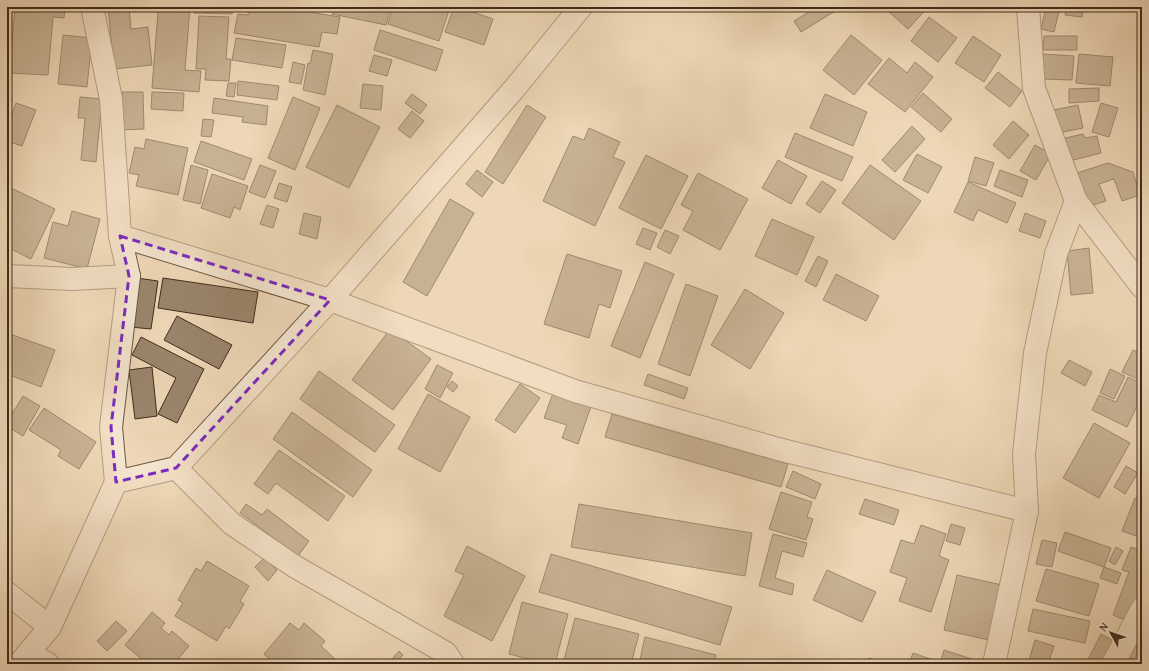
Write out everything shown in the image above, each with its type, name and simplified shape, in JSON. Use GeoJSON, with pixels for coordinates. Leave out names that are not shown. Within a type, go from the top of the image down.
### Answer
{"type":"FeatureCollection","features":[{"type":"Feature","properties":{"kind":"street"},"geometry":{"type":"LineString","coordinates":[[48,664],[23,659],[50,627],[116,482],[111,427],[130,276],[120,236],[111,99],[92,7]]}},
{"type":"Feature","properties":{"kind":"street"},"geometry":{"type":"LineString","coordinates":[[116,482],[176,468],[330,300],[514,89],[581,7]]}},
{"type":"Feature","properties":{"kind":"street"},"geometry":{"type":"LineString","coordinates":[[1028,7],[1034,88],[1076,201],[1142,287]]}},
{"type":"Feature","properties":{"kind":"street"},"geometry":{"type":"LineString","coordinates":[[994,664],[1027,511],[1024,454],[1035,353],[1056,254],[1076,201]]}},
{"type":"Feature","properties":{"kind":"street"},"geometry":{"type":"LineString","coordinates":[[120,236],[330,300],[575,391],[778,449],[1027,511]]}},
{"type":"Feature","properties":{"kind":"street"},"geometry":{"type":"LineString","coordinates":[[7,276],[72,279],[130,276]]}},
{"type":"Feature","properties":{"kind":"street"},"geometry":{"type":"LineString","coordinates":[[176,468],[232,524],[294,566],[446,653],[453,664]]}},
{"type":"Feature","properties":{"kind":"street"},"geometry":{"type":"LineString","coordinates":[[7,593],[50,627]]}},
{"type":"Feature","properties":{"kind":"street"},"geometry":{"type":"LineString","coordinates":[[1113,664],[1142,609]]}},
{"type":"Feature","properties":{"kind":"highlighted area"},"geometry":{"type":"Polygon","coordinates":[[[120,236],[330,300],[176,468],[116,482],[111,427],[129,276],[120,236]]]}},
{"type":"Feature","properties":{"kind":"building"},"geometry":{"type":"Polygon","coordinates":[[[7,7],[12,7],[7,22],[7,7]]]}},
{"type":"Feature","properties":{"kind":"building"},"geometry":{"type":"Polygon","coordinates":[[[15,7],[65,7],[64,18],[53,17],[48,75],[9,73],[15,7]]]}},
{"type":"Feature","properties":{"kind":"building"},"geometry":{"type":"Polygon","coordinates":[[[108,7],[129,7],[131,29],[148,27],[152,65],[114,69],[108,7]]]}},
{"type":"Feature","properties":{"kind":"building"},"geometry":{"type":"Polygon","coordinates":[[[130,7],[190,7],[185,70],[201,71],[199,92],[152,88],[158,12],[130,10],[130,7]]]}},
{"type":"Feature","properties":{"kind":"building"},"geometry":{"type":"Polygon","coordinates":[[[194,7],[233,7],[232,14],[194,13],[194,7]]]}},
{"type":"Feature","properties":{"kind":"building"},"geometry":{"type":"Polygon","coordinates":[[[249,7],[278,7],[340,17],[337,34],[322,32],[319,47],[234,33],[238,14],[248,15],[249,7]]]}},
{"type":"Feature","properties":{"kind":"building"},"geometry":{"type":"Polygon","coordinates":[[[333,7],[391,7],[386,25],[332,14],[333,7]]]}},
{"type":"Feature","properties":{"kind":"building"},"geometry":{"type":"Polygon","coordinates":[[[393,7],[450,7],[439,41],[388,24],[393,7]]]}},
{"type":"Feature","properties":{"kind":"building"},"geometry":{"type":"Polygon","coordinates":[[[454,7],[493,19],[484,45],[445,32],[454,7]]]}},
{"type":"Feature","properties":{"kind":"building"},"geometry":{"type":"Polygon","coordinates":[[[817,7],[840,8],[801,32],[794,21],[817,7]]]}},
{"type":"Feature","properties":{"kind":"building"},"geometry":{"type":"Polygon","coordinates":[[[892,7],[928,7],[908,29],[888,11],[892,7]]]}},
{"type":"Feature","properties":{"kind":"building"},"geometry":{"type":"Polygon","coordinates":[[[1046,7],[1060,7],[1054,32],[1041,29],[1046,7]]]}},
{"type":"Feature","properties":{"kind":"building"},"geometry":{"type":"Polygon","coordinates":[[[1066,7],[1084,7],[1082,17],[1065,15],[1066,7]]]}},
{"type":"Feature","properties":{"kind":"building"},"geometry":{"type":"Polygon","coordinates":[[[199,16],[229,17],[226,59],[231,59],[229,81],[205,80],[206,69],[196,69],[199,16]]]}},
{"type":"Feature","properties":{"kind":"building"},"geometry":{"type":"Polygon","coordinates":[[[929,17],[957,38],[938,62],[911,41],[929,17]]]}},
{"type":"Feature","properties":{"kind":"building"},"geometry":{"type":"Polygon","coordinates":[[[380,30],[443,50],[436,71],[374,50],[380,30]]]}},
{"type":"Feature","properties":{"kind":"building"},"geometry":{"type":"Polygon","coordinates":[[[63,35],[92,38],[87,87],[58,84],[63,35]]]}},
{"type":"Feature","properties":{"kind":"building"},"geometry":{"type":"Polygon","coordinates":[[[851,35],[882,60],[854,95],[823,70],[851,35]]]}},
{"type":"Feature","properties":{"kind":"building"},"geometry":{"type":"Polygon","coordinates":[[[973,36],[1001,55],[984,82],[955,63],[973,36]]]}},
{"type":"Feature","properties":{"kind":"building"},"geometry":{"type":"Polygon","coordinates":[[[1044,36],[1077,36],[1077,50],[1043,50],[1044,36]]]}},
{"type":"Feature","properties":{"kind":"building"},"geometry":{"type":"Polygon","coordinates":[[[236,38],[286,45],[282,68],[232,60],[236,38]]]}},
{"type":"Feature","properties":{"kind":"building"},"geometry":{"type":"Polygon","coordinates":[[[313,50],[333,54],[325,95],[303,90],[308,63],[310,64],[313,50]]]}},
{"type":"Feature","properties":{"kind":"building"},"geometry":{"type":"Polygon","coordinates":[[[1043,54],[1074,56],[1072,80],[1042,79],[1043,54]]]}},
{"type":"Feature","properties":{"kind":"building"},"geometry":{"type":"Polygon","coordinates":[[[1079,54],[1113,57],[1110,86],[1076,83],[1079,54]]]}},
{"type":"Feature","properties":{"kind":"building"},"geometry":{"type":"Polygon","coordinates":[[[374,55],[392,60],[387,76],[369,71],[374,55]]]}},
{"type":"Feature","properties":{"kind":"building"},"geometry":{"type":"Polygon","coordinates":[[[889,58],[907,73],[915,62],[933,77],[905,112],[868,84],[889,58]]]}},
{"type":"Feature","properties":{"kind":"building"},"geometry":{"type":"Polygon","coordinates":[[[293,62],[305,65],[301,84],[289,82],[293,62]]]}},
{"type":"Feature","properties":{"kind":"building"},"geometry":{"type":"Polygon","coordinates":[[[998,72],[1022,91],[1010,107],[985,88],[998,72]]]}},
{"type":"Feature","properties":{"kind":"building"},"geometry":{"type":"Polygon","coordinates":[[[238,81],[279,86],[277,100],[237,95],[238,81]]]}},
{"type":"Feature","properties":{"kind":"building"},"geometry":{"type":"Polygon","coordinates":[[[228,83],[236,83],[234,97],[226,96],[228,83]]]}},
{"type":"Feature","properties":{"kind":"building"},"geometry":{"type":"Polygon","coordinates":[[[363,84],[383,86],[381,110],[360,108],[363,84]]]}},
{"type":"Feature","properties":{"kind":"building"},"geometry":{"type":"Polygon","coordinates":[[[1099,88],[1099,101],[1069,103],[1069,89],[1099,88]]]}},
{"type":"Feature","properties":{"kind":"building"},"geometry":{"type":"Polygon","coordinates":[[[122,92],[143,92],[144,129],[122,130],[122,92]]]}},
{"type":"Feature","properties":{"kind":"building"},"geometry":{"type":"Polygon","coordinates":[[[152,92],[184,93],[183,111],[151,109],[152,92]]]}},
{"type":"Feature","properties":{"kind":"building"},"geometry":{"type":"Polygon","coordinates":[[[923,93],[952,119],[941,132],[911,107],[923,93]]]}},
{"type":"Feature","properties":{"kind":"building"},"geometry":{"type":"Polygon","coordinates":[[[412,94],[427,105],[420,114],[405,103],[412,94]]]}},
{"type":"Feature","properties":{"kind":"building"},"geometry":{"type":"Polygon","coordinates":[[[825,94],[867,112],[853,146],[810,128],[825,94]]]}},
{"type":"Feature","properties":{"kind":"building"},"geometry":{"type":"Polygon","coordinates":[[[80,97],[102,99],[96,162],[81,160],[85,118],[78,118],[80,97]]]}},
{"type":"Feature","properties":{"kind":"building"},"geometry":{"type":"Polygon","coordinates":[[[293,97],[320,108],[295,170],[268,158],[293,97]]]}},
{"type":"Feature","properties":{"kind":"building"},"geometry":{"type":"Polygon","coordinates":[[[214,98],[268,106],[266,125],[242,122],[243,117],[212,113],[214,98]]]}},
{"type":"Feature","properties":{"kind":"building"},"geometry":{"type":"Polygon","coordinates":[[[16,103],[36,110],[22,146],[7,141],[7,128],[16,103]]]}},
{"type":"Feature","properties":{"kind":"building"},"geometry":{"type":"Polygon","coordinates":[[[1101,103],[1118,108],[1109,137],[1092,132],[1101,103]]]}},
{"type":"Feature","properties":{"kind":"building"},"geometry":{"type":"Polygon","coordinates":[[[337,105],[380,127],[349,188],[306,167],[337,105]]]}},
{"type":"Feature","properties":{"kind":"building"},"geometry":{"type":"Polygon","coordinates":[[[527,105],[546,117],[503,184],[485,172],[527,105]]]}},
{"type":"Feature","properties":{"kind":"building"},"geometry":{"type":"Polygon","coordinates":[[[1078,105],[1083,128],[1058,133],[1053,110],[1078,105]]]}},
{"type":"Feature","properties":{"kind":"building"},"geometry":{"type":"Polygon","coordinates":[[[412,111],[424,121],[410,138],[398,129],[412,111]]]}},
{"type":"Feature","properties":{"kind":"building"},"geometry":{"type":"Polygon","coordinates":[[[203,119],[214,120],[211,137],[201,136],[203,119]]]}},
{"type":"Feature","properties":{"kind":"building"},"geometry":{"type":"Polygon","coordinates":[[[1013,121],[1029,135],[1009,159],[993,145],[1013,121]]]}},
{"type":"Feature","properties":{"kind":"building"},"geometry":{"type":"Polygon","coordinates":[[[912,126],[925,139],[895,172],[882,160],[912,126]]]}},
{"type":"Feature","properties":{"kind":"building"},"geometry":{"type":"Polygon","coordinates":[[[589,128],[620,142],[613,157],[625,162],[595,226],[543,201],[573,136],[584,140],[589,128]]]}},
{"type":"Feature","properties":{"kind":"building"},"geometry":{"type":"Polygon","coordinates":[[[795,133],[853,157],[842,181],[785,157],[795,133]]]}},
{"type":"Feature","properties":{"kind":"building"},"geometry":{"type":"Polygon","coordinates":[[[1083,134],[1085,138],[1097,136],[1101,153],[1066,162],[1061,139],[1083,134]]]}},
{"type":"Feature","properties":{"kind":"building"},"geometry":{"type":"Polygon","coordinates":[[[146,139],[188,148],[178,195],[136,186],[139,175],[129,173],[135,147],[144,149],[146,139]]]}},
{"type":"Feature","properties":{"kind":"building"},"geometry":{"type":"Polygon","coordinates":[[[201,141],[252,159],[244,180],[194,162],[201,141]]]}},
{"type":"Feature","properties":{"kind":"building"},"geometry":{"type":"Polygon","coordinates":[[[1035,145],[1051,154],[1036,180],[1020,171],[1035,145]]]}},
{"type":"Feature","properties":{"kind":"building"},"geometry":{"type":"Polygon","coordinates":[[[917,154],[942,167],[928,193],[903,180],[917,154]]]}},
{"type":"Feature","properties":{"kind":"building"},"geometry":{"type":"Polygon","coordinates":[[[646,155],[688,176],[661,229],[619,208],[646,155]]]}},
{"type":"Feature","properties":{"kind":"building"},"geometry":{"type":"Polygon","coordinates":[[[975,157],[994,163],[986,186],[968,181],[975,157]]]}},
{"type":"Feature","properties":{"kind":"building"},"geometry":{"type":"Polygon","coordinates":[[[778,160],[807,176],[791,204],[762,188],[778,160]]]}},
{"type":"Feature","properties":{"kind":"building"},"geometry":{"type":"Polygon","coordinates":[[[1108,163],[1133,172],[1140,195],[1122,201],[1114,179],[1099,184],[1106,201],[1087,207],[1074,174],[1108,163]]]}},
{"type":"Feature","properties":{"kind":"building"},"geometry":{"type":"Polygon","coordinates":[[[191,165],[208,170],[200,204],[183,200],[191,165]]]}},
{"type":"Feature","properties":{"kind":"building"},"geometry":{"type":"Polygon","coordinates":[[[260,165],[276,171],[265,198],[249,192],[260,165]]]}},
{"type":"Feature","properties":{"kind":"building"},"geometry":{"type":"Polygon","coordinates":[[[870,165],[921,201],[894,240],[842,203],[870,165]]]}},
{"type":"Feature","properties":{"kind":"building"},"geometry":{"type":"Polygon","coordinates":[[[477,170],[493,182],[482,197],[466,184],[477,170]]]}},
{"type":"Feature","properties":{"kind":"building"},"geometry":{"type":"Polygon","coordinates":[[[1000,170],[1028,180],[1022,197],[994,186],[1000,170]]]}},
{"type":"Feature","properties":{"kind":"building"},"geometry":{"type":"Polygon","coordinates":[[[698,173],[748,199],[720,250],[683,230],[693,211],[681,205],[698,173]]]}},
{"type":"Feature","properties":{"kind":"building"},"geometry":{"type":"Polygon","coordinates":[[[212,174],[248,186],[240,210],[234,207],[230,218],[201,208],[212,174]]]}},
{"type":"Feature","properties":{"kind":"building"},"geometry":{"type":"Polygon","coordinates":[[[822,181],[836,190],[820,213],[806,204],[822,181]]]}},
{"type":"Feature","properties":{"kind":"building"},"geometry":{"type":"Polygon","coordinates":[[[968,182],[1016,203],[1007,223],[978,210],[973,221],[954,212],[968,182]]]}},
{"type":"Feature","properties":{"kind":"building"},"geometry":{"type":"Polygon","coordinates":[[[279,183],[292,187],[287,202],[274,198],[279,183]]]}},
{"type":"Feature","properties":{"kind":"building"},"geometry":{"type":"Polygon","coordinates":[[[7,186],[55,209],[31,259],[7,247],[7,186]]]}},
{"type":"Feature","properties":{"kind":"building"},"geometry":{"type":"Polygon","coordinates":[[[450,199],[474,213],[427,296],[403,282],[450,199]]]}},
{"type":"Feature","properties":{"kind":"building"},"geometry":{"type":"Polygon","coordinates":[[[267,205],[279,209],[273,228],[260,224],[267,205]]]}},
{"type":"Feature","properties":{"kind":"building"},"geometry":{"type":"Polygon","coordinates":[[[72,211],[100,219],[87,269],[44,258],[53,222],[68,226],[72,211]]]}},
{"type":"Feature","properties":{"kind":"building"},"geometry":{"type":"Polygon","coordinates":[[[304,213],[321,217],[317,239],[299,234],[304,213]]]}},
{"type":"Feature","properties":{"kind":"building"},"geometry":{"type":"Polygon","coordinates":[[[1025,213],[1046,221],[1040,238],[1019,231],[1025,213]]]}},
{"type":"Feature","properties":{"kind":"building"},"geometry":{"type":"Polygon","coordinates":[[[772,219],[814,237],[797,275],[755,256],[772,219]]]}},
{"type":"Feature","properties":{"kind":"building"},"geometry":{"type":"Polygon","coordinates":[[[1142,220],[1142,232],[1139,221],[1142,220]]]}},
{"type":"Feature","properties":{"kind":"building"},"geometry":{"type":"Polygon","coordinates":[[[643,228],[657,233],[650,250],[636,244],[643,228]]]}},
{"type":"Feature","properties":{"kind":"building"},"geometry":{"type":"Polygon","coordinates":[[[665,230],[679,236],[670,254],[657,247],[665,230]]]}},
{"type":"Feature","properties":{"kind":"building"},"geometry":{"type":"Polygon","coordinates":[[[1089,248],[1093,293],[1071,295],[1067,251],[1089,248]]]}},
{"type":"Feature","properties":{"kind":"building"},"geometry":{"type":"Polygon","coordinates":[[[567,254],[622,271],[610,308],[599,304],[589,338],[544,324],[567,254]]]}},
{"type":"Feature","properties":{"kind":"building"},"geometry":{"type":"Polygon","coordinates":[[[818,256],[828,261],[816,287],[805,281],[818,256]]]}},
{"type":"Feature","properties":{"kind":"building"},"geometry":{"type":"Polygon","coordinates":[[[645,262],[674,274],[640,358],[611,346],[645,262]]]}},
{"type":"Feature","properties":{"kind":"building"},"geometry":{"type":"Polygon","coordinates":[[[836,274],[879,296],[866,321],[823,300],[836,274]]]}},
{"type":"Feature","properties":{"kind":"building"},"geometry":{"type":"Polygon","coordinates":[[[137,278],[158,281],[151,329],[130,327],[137,278]]]}},
{"type":"Feature","properties":{"kind":"building"},"geometry":{"type":"Polygon","coordinates":[[[163,278],[258,292],[253,323],[158,308],[163,278]]]}},
{"type":"Feature","properties":{"kind":"building"},"geometry":{"type":"Polygon","coordinates":[[[686,284],[718,296],[690,376],[658,364],[686,284]]]}},
{"type":"Feature","properties":{"kind":"building"},"geometry":{"type":"Polygon","coordinates":[[[745,289],[784,313],[750,369],[711,345],[745,289]]]}},
{"type":"Feature","properties":{"kind":"building"},"geometry":{"type":"Polygon","coordinates":[[[177,316],[232,345],[219,369],[164,340],[177,316]]]}},
{"type":"Feature","properties":{"kind":"building"},"geometry":{"type":"Polygon","coordinates":[[[390,329],[431,359],[393,410],[352,380],[390,329]]]}},
{"type":"Feature","properties":{"kind":"building"},"geometry":{"type":"Polygon","coordinates":[[[7,333],[55,350],[41,387],[7,374],[7,333]]]}},
{"type":"Feature","properties":{"kind":"building"},"geometry":{"type":"Polygon","coordinates":[[[141,337],[204,369],[177,423],[158,414],[176,378],[132,355],[141,337]]]}},
{"type":"Feature","properties":{"kind":"building"},"geometry":{"type":"Polygon","coordinates":[[[1133,350],[1142,354],[1142,381],[1122,372],[1133,350]]]}},
{"type":"Feature","properties":{"kind":"building"},"geometry":{"type":"Polygon","coordinates":[[[1069,360],[1092,372],[1085,386],[1061,373],[1069,360]]]}},
{"type":"Feature","properties":{"kind":"building"},"geometry":{"type":"Polygon","coordinates":[[[437,365],[453,373],[440,398],[425,389],[437,365]]]}},
{"type":"Feature","properties":{"kind":"building"},"geometry":{"type":"Polygon","coordinates":[[[152,367],[157,416],[135,419],[129,370],[152,367]]]}},
{"type":"Feature","properties":{"kind":"building"},"geometry":{"type":"Polygon","coordinates":[[[1110,369],[1125,376],[1114,399],[1100,393],[1110,369]]]}},
{"type":"Feature","properties":{"kind":"building"},"geometry":{"type":"Polygon","coordinates":[[[319,371],[395,425],[375,452],[300,399],[319,371]]]}},
{"type":"Feature","properties":{"kind":"building"},"geometry":{"type":"Polygon","coordinates":[[[648,374],[688,388],[684,399],[644,385],[648,374]]]}},
{"type":"Feature","properties":{"kind":"building"},"geometry":{"type":"Polygon","coordinates":[[[1128,377],[1142,384],[1142,396],[1127,427],[1092,410],[1099,395],[1116,402],[1128,377]]]}},
{"type":"Feature","properties":{"kind":"building"},"geometry":{"type":"Polygon","coordinates":[[[452,381],[458,386],[453,392],[447,387],[452,381]]]}},
{"type":"Feature","properties":{"kind":"building"},"geometry":{"type":"Polygon","coordinates":[[[520,384],[540,398],[515,433],[495,420],[520,384]]]}},
{"type":"Feature","properties":{"kind":"building"},"geometry":{"type":"Polygon","coordinates":[[[553,393],[591,406],[578,444],[562,438],[567,425],[544,418],[553,393]]]}},
{"type":"Feature","properties":{"kind":"building"},"geometry":{"type":"Polygon","coordinates":[[[428,394],[470,417],[440,472],[398,449],[428,394]]]}},
{"type":"Feature","properties":{"kind":"building"},"geometry":{"type":"Polygon","coordinates":[[[23,396],[40,406],[23,436],[7,426],[7,422],[23,396]]]}},
{"type":"Feature","properties":{"kind":"building"},"geometry":{"type":"Polygon","coordinates":[[[44,408],[96,442],[79,469],[58,456],[61,450],[29,430],[44,408]]]}},
{"type":"Feature","properties":{"kind":"building"},"geometry":{"type":"Polygon","coordinates":[[[292,412],[372,470],[353,497],[273,439],[292,412]]]}},
{"type":"Feature","properties":{"kind":"building"},"geometry":{"type":"Polygon","coordinates":[[[612,414],[788,464],[781,487],[605,437],[612,414]]]}},
{"type":"Feature","properties":{"kind":"building"},"geometry":{"type":"Polygon","coordinates":[[[1094,423],[1130,443],[1099,498],[1063,478],[1094,423]]]}},
{"type":"Feature","properties":{"kind":"building"},"geometry":{"type":"Polygon","coordinates":[[[279,450],[345,496],[328,521],[276,483],[268,494],[254,484],[279,450]]]}},
{"type":"Feature","properties":{"kind":"building"},"geometry":{"type":"Polygon","coordinates":[[[1126,466],[1138,473],[1125,494],[1114,487],[1126,466]]]}},
{"type":"Feature","properties":{"kind":"building"},"geometry":{"type":"Polygon","coordinates":[[[793,471],[821,484],[815,499],[786,487],[793,471]]]}},
{"type":"Feature","properties":{"kind":"building"},"geometry":{"type":"Polygon","coordinates":[[[781,492],[812,502],[807,517],[813,519],[806,540],[769,529],[781,492]]]}},
{"type":"Feature","properties":{"kind":"building"},"geometry":{"type":"Polygon","coordinates":[[[1135,498],[1142,501],[1142,538],[1122,531],[1135,498]]]}},
{"type":"Feature","properties":{"kind":"building"},"geometry":{"type":"Polygon","coordinates":[[[865,499],[899,510],[894,525],[859,514],[865,499]]]}},
{"type":"Feature","properties":{"kind":"building"},"geometry":{"type":"Polygon","coordinates":[[[246,504],[262,515],[267,509],[309,541],[298,556],[240,513],[246,504]]]}},
{"type":"Feature","properties":{"kind":"building"},"geometry":{"type":"Polygon","coordinates":[[[579,504],[752,533],[745,576],[571,547],[579,504]]]}},
{"type":"Feature","properties":{"kind":"building"},"geometry":{"type":"Polygon","coordinates":[[[951,524],[965,528],[960,545],[946,541],[951,524]]]}},
{"type":"Feature","properties":{"kind":"building"},"geometry":{"type":"Polygon","coordinates":[[[921,525],[946,534],[939,556],[949,560],[931,612],[899,601],[907,578],[890,572],[901,540],[914,544],[921,525]]]}},
{"type":"Feature","properties":{"kind":"building"},"geometry":{"type":"Polygon","coordinates":[[[1065,532],[1111,548],[1104,567],[1058,551],[1065,532]]]}},
{"type":"Feature","properties":{"kind":"building"},"geometry":{"type":"Polygon","coordinates":[[[773,534],[807,543],[803,557],[782,551],[775,578],[794,584],[792,595],[759,586],[773,534]]]}},
{"type":"Feature","properties":{"kind":"building"},"geometry":{"type":"Polygon","coordinates":[[[1042,540],[1057,543],[1052,567],[1036,564],[1042,540]]]}},
{"type":"Feature","properties":{"kind":"building"},"geometry":{"type":"Polygon","coordinates":[[[467,546],[525,576],[492,641],[444,616],[464,575],[455,571],[467,546]]]}},
{"type":"Feature","properties":{"kind":"building"},"geometry":{"type":"Polygon","coordinates":[[[1116,547],[1123,551],[1115,565],[1109,561],[1116,547]]]}},
{"type":"Feature","properties":{"kind":"building"},"geometry":{"type":"Polygon","coordinates":[[[1131,547],[1142,551],[1142,595],[1132,623],[1113,615],[1129,572],[1122,570],[1131,547]]]}},
{"type":"Feature","properties":{"kind":"building"},"geometry":{"type":"Polygon","coordinates":[[[551,554],[732,607],[720,645],[539,592],[551,554]]]}},
{"type":"Feature","properties":{"kind":"building"},"geometry":{"type":"Polygon","coordinates":[[[264,558],[277,570],[268,581],[255,567],[264,558]]]}},
{"type":"Feature","properties":{"kind":"building"},"geometry":{"type":"Polygon","coordinates":[[[207,561],[249,586],[240,601],[244,604],[229,629],[226,626],[217,641],[175,616],[183,603],[178,600],[196,568],[201,571],[207,561]]]}},
{"type":"Feature","properties":{"kind":"building"},"geometry":{"type":"Polygon","coordinates":[[[1104,567],[1121,573],[1117,584],[1100,578],[1104,567]]]}},
{"type":"Feature","properties":{"kind":"building"},"geometry":{"type":"Polygon","coordinates":[[[1046,569],[1099,584],[1089,616],[1036,601],[1046,569]]]}},
{"type":"Feature","properties":{"kind":"building"},"geometry":{"type":"Polygon","coordinates":[[[827,570],[876,592],[862,622],[813,600],[827,570]]]}},
{"type":"Feature","properties":{"kind":"building"},"geometry":{"type":"Polygon","coordinates":[[[957,575],[1002,585],[989,640],[944,630],[957,575]]]}},
{"type":"Feature","properties":{"kind":"building"},"geometry":{"type":"Polygon","coordinates":[[[522,602],[568,614],[555,664],[548,664],[509,654],[522,602]]]}},
{"type":"Feature","properties":{"kind":"building"},"geometry":{"type":"Polygon","coordinates":[[[1033,609],[1090,621],[1085,643],[1028,631],[1033,609]]]}},
{"type":"Feature","properties":{"kind":"building"},"geometry":{"type":"Polygon","coordinates":[[[152,612],[165,623],[161,628],[169,635],[172,631],[189,646],[174,664],[147,664],[125,645],[152,612]]]}},
{"type":"Feature","properties":{"kind":"building"},"geometry":{"type":"Polygon","coordinates":[[[575,618],[639,634],[631,664],[579,664],[564,660],[575,618]]]}},
{"type":"Feature","properties":{"kind":"building"},"geometry":{"type":"Polygon","coordinates":[[[1142,619],[1142,648],[1133,660],[1119,650],[1142,619]]]}},
{"type":"Feature","properties":{"kind":"building"},"geometry":{"type":"Polygon","coordinates":[[[116,621],[127,631],[107,651],[97,641],[116,621]]]}},
{"type":"Feature","properties":{"kind":"building"},"geometry":{"type":"Polygon","coordinates":[[[290,623],[299,630],[304,623],[325,641],[321,646],[335,659],[331,664],[275,664],[264,654],[290,623]]]}},
{"type":"Feature","properties":{"kind":"building"},"geometry":{"type":"Polygon","coordinates":[[[1101,634],[1114,641],[1103,664],[1086,664],[1101,634]]]}},
{"type":"Feature","properties":{"kind":"building"},"geometry":{"type":"Polygon","coordinates":[[[645,637],[716,655],[714,664],[639,664],[645,637]]]}},
{"type":"Feature","properties":{"kind":"building"},"geometry":{"type":"Polygon","coordinates":[[[1035,640],[1054,646],[1048,664],[1028,664],[1035,640]]]}},
{"type":"Feature","properties":{"kind":"building"},"geometry":{"type":"Polygon","coordinates":[[[944,650],[987,664],[940,664],[944,650]]]}},
{"type":"Feature","properties":{"kind":"building"},"geometry":{"type":"Polygon","coordinates":[[[399,651],[403,655],[395,664],[388,664],[399,651]]]}},
{"type":"Feature","properties":{"kind":"building"},"geometry":{"type":"Polygon","coordinates":[[[913,653],[936,661],[935,664],[909,664],[913,653]]]}},
{"type":"Feature","properties":{"kind":"building"},"geometry":{"type":"Polygon","coordinates":[[[869,658],[887,664],[867,664],[869,658]]]}}]}
